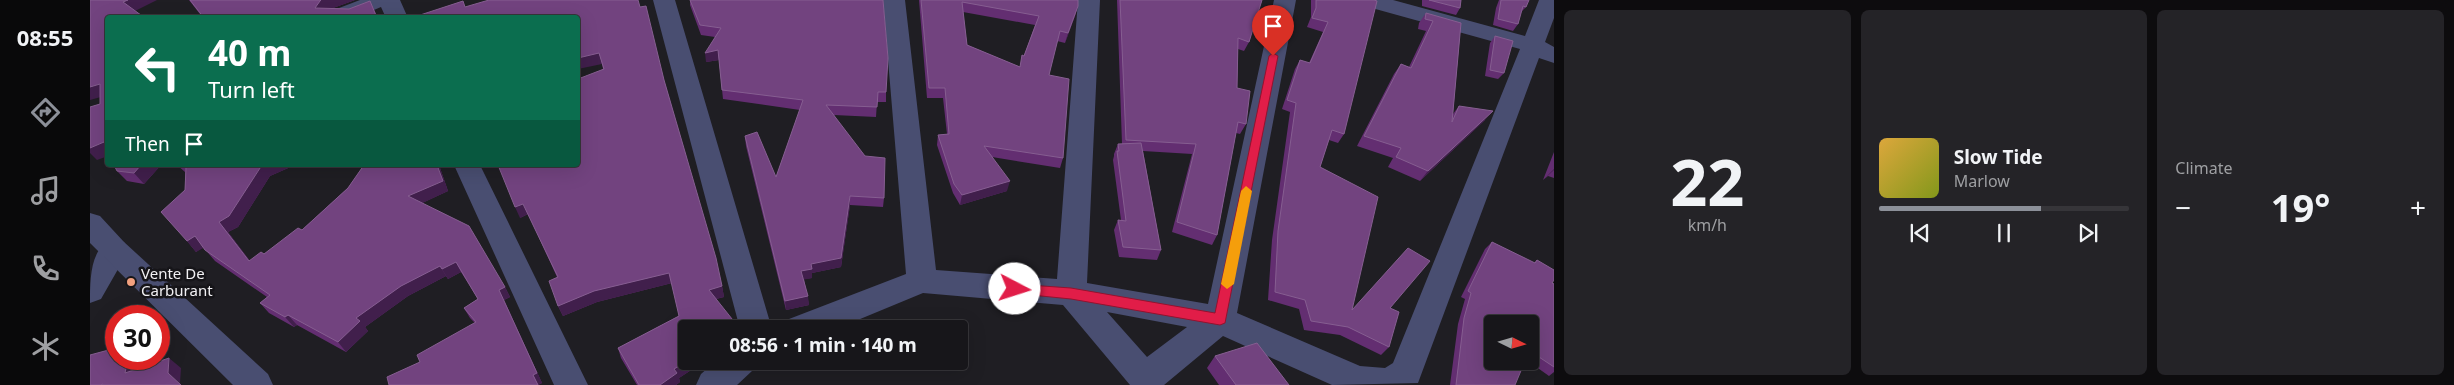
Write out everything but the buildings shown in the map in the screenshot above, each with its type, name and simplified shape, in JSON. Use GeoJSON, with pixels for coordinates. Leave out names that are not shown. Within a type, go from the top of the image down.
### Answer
{"type":"FeatureCollection","features":[{"type":"Feature","properties":{"kind":"street"},"geometry":{"type":"LineString","coordinates":[[342,15],[379,0]]}},
{"type":"Feature","properties":{"kind":"street"},"geometry":{"type":"LineString","coordinates":[[389,0],[396,15]]}},
{"type":"Feature","properties":{"kind":"street"},"geometry":{"type":"LineString","coordinates":[[664,0],[753,320]]}},
{"type":"Feature","properties":{"kind":"street"},"geometry":{"type":"LineString","coordinates":[[894,0],[922,281]]}},
{"type":"Feature","properties":{"kind":"street"},"geometry":{"type":"LineString","coordinates":[[1089,0],[1071,293],[1146,381],[1220,320],[1285,0]]}},
{"type":"Feature","properties":{"kind":"street"},"geometry":{"type":"LineString","coordinates":[[1369,0],[1543,50]]}},
{"type":"Feature","properties":{"kind":"street"},"geometry":{"type":"LineString","coordinates":[[823,320],[922,281],[1071,293],[1220,320],[1358,382],[1390,384],[1406,379],[1543,50],[1550,0]]}},
{"type":"Feature","properties":{"kind":"street"},"geometry":{"type":"LineString","coordinates":[[468,167],[571,385]]}},
{"type":"Feature","properties":{"kind":"street"},"geometry":{"type":"LineString","coordinates":[[90,224],[114,250],[256,385]]}},
{"type":"Feature","properties":{"kind":"street"},"geometry":{"type":"LineString","coordinates":[[90,290],[114,250]]}},
{"type":"Feature","properties":{"kind":"street"},"geometry":{"type":"LineString","coordinates":[[713,385],[730,370]]}},
{"type":"Feature","properties":{"kind":"slow traffic"},"geometry":{"type":"LineString","coordinates":[[1227,284],[1246,191]]}},
{"type":"Feature","properties":{"kind":"place","name":"Vente De Carburant"},"geometry":{"type":"Point","coordinates":[131,282]}},
{"type":"Feature","properties":{"kind":"route"},"geometry":{"type":"LineString","coordinates":[[1015,289],[1071,293],[1220,320],[1273,56]]}}]}
